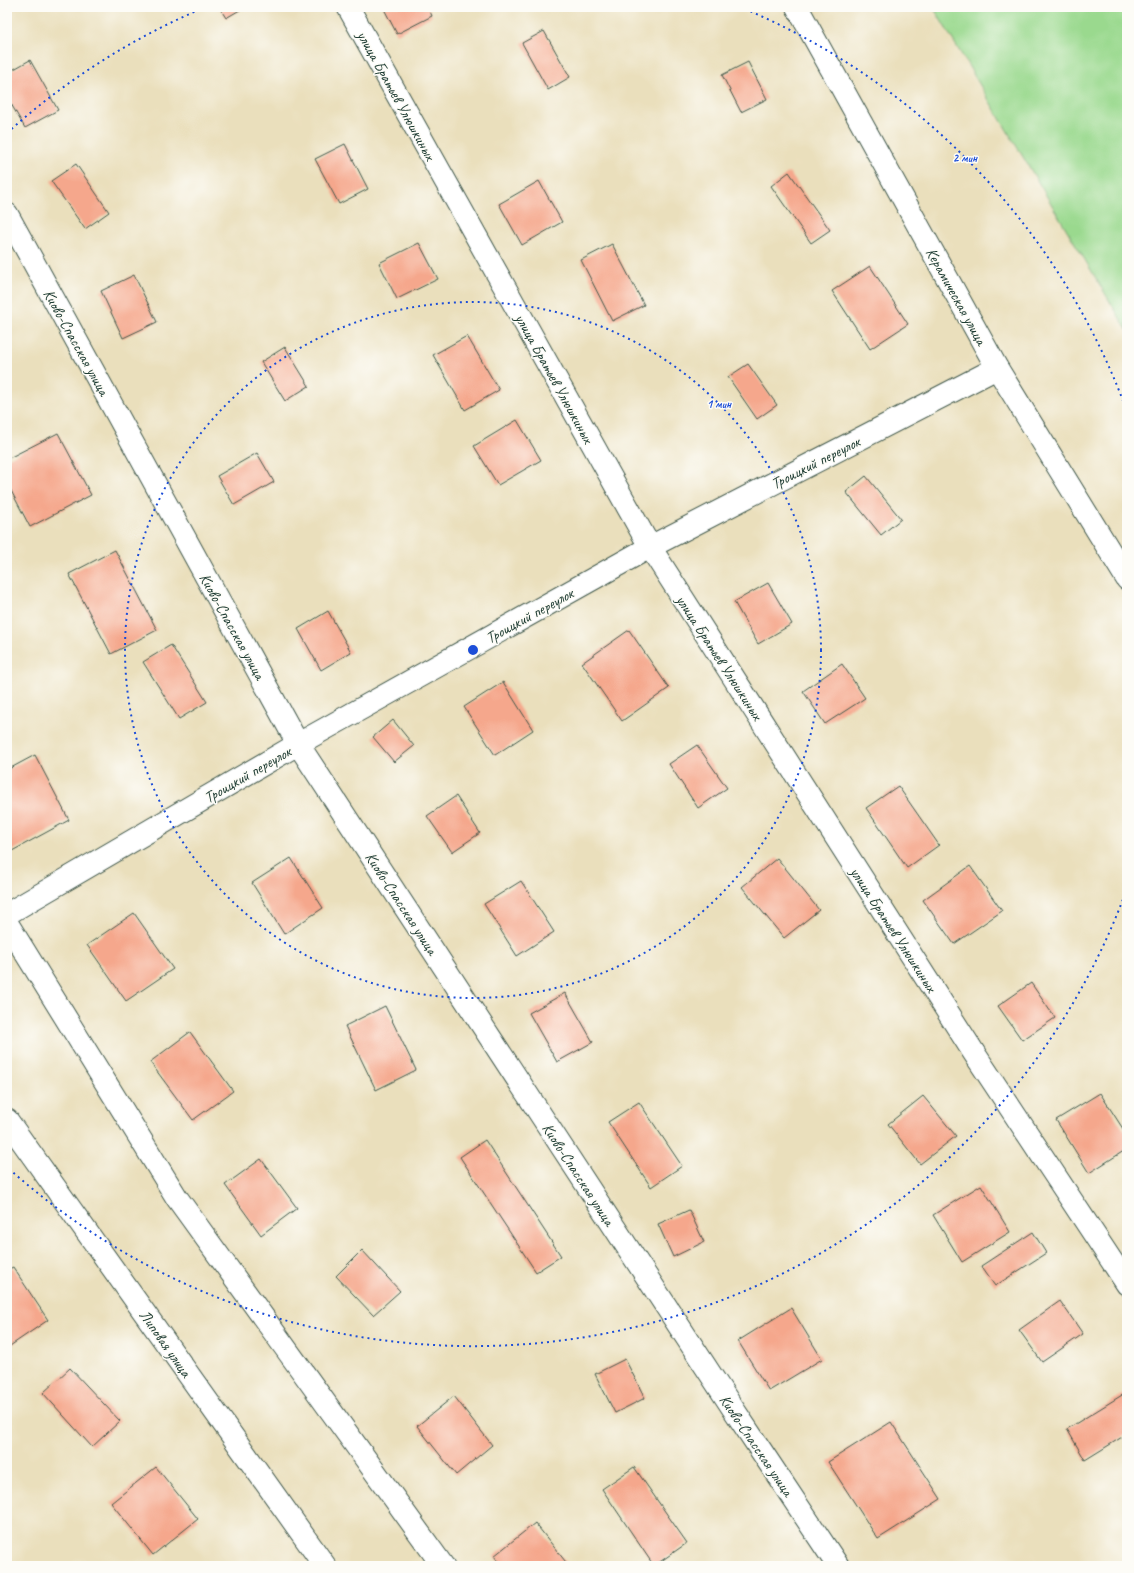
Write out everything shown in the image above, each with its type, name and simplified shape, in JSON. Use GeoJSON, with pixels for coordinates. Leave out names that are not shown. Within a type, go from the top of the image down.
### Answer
{"type":"FeatureCollection","features":[{"type":"Feature","properties":{"kind":"street","name":"улица Братьев Улюшкиных"},"geometry":{"type":"LineString","coordinates":[[348,7],[650,547],[974,1053],[1127,1284]]}},
{"type":"Feature","properties":{"kind":"street","name":"Керамическая улица"},"geometry":{"type":"LineString","coordinates":[[797,7],[997,368],[1127,579]]}},
{"type":"Feature","properties":{"kind":"street","name":"Киово-Спасская улица"},"geometry":{"type":"LineString","coordinates":[[7,214],[298,744],[838,1566]]}},
{"type":"Feature","properties":{"kind":"street","name":"Троицкий переулок"},"geometry":{"type":"LineString","coordinates":[[7,914],[298,744],[650,547],[997,368]]}},
{"type":"Feature","properties":{"kind":"street"},"geometry":{"type":"LineString","coordinates":[[7,923],[177,1198],[442,1566]]}},
{"type":"Feature","properties":{"kind":"street","name":"Липовая улица"},"geometry":{"type":"LineString","coordinates":[[7,1120],[324,1566]]}},
{"type":"Feature","properties":{"kind":"green space"},"geometry":{"type":"Polygon","coordinates":[[[933,7],[1127,7],[1127,330],[933,7]]]}},
{"type":"Feature","properties":{"kind":"building"},"geometry":{"type":"Polygon","coordinates":[[[219,7],[245,7],[226,18],[219,7]]]}},
{"type":"Feature","properties":{"kind":"building"},"geometry":{"type":"Polygon","coordinates":[[[383,7],[428,7],[432,16],[397,34],[383,7]]]}},
{"type":"Feature","properties":{"kind":"building"},"geometry":{"type":"Polygon","coordinates":[[[544,31],[570,77],[548,90],[522,43],[544,31]]]}},
{"type":"Feature","properties":{"kind":"building"},"geometry":{"type":"Polygon","coordinates":[[[30,60],[58,110],[25,128],[7,97],[7,73],[30,60]]]}},
{"type":"Feature","properties":{"kind":"building"},"geometry":{"type":"Polygon","coordinates":[[[748,62],[767,99],[741,112],[722,75],[748,62]]]}},
{"type":"Feature","properties":{"kind":"building"},"geometry":{"type":"Polygon","coordinates":[[[345,144],[368,189],[339,204],[315,159],[345,144]]]}},
{"type":"Feature","properties":{"kind":"building"},"geometry":{"type":"Polygon","coordinates":[[[76,164],[109,212],[85,229],[51,181],[76,164]]]}},
{"type":"Feature","properties":{"kind":"building"},"geometry":{"type":"Polygon","coordinates":[[[789,172],[830,230],[811,243],[771,186],[789,172]]]}},
{"type":"Feature","properties":{"kind":"building"},"geometry":{"type":"Polygon","coordinates":[[[539,181],[562,222],[522,245],[499,204],[539,181]]]}},
{"type":"Feature","properties":{"kind":"building"},"geometry":{"type":"Polygon","coordinates":[[[419,243],[438,279],[397,299],[379,263],[419,243]]]}},
{"type":"Feature","properties":{"kind":"building"},"geometry":{"type":"Polygon","coordinates":[[[612,244],[644,305],[612,321],[581,260],[612,244]]]}},
{"type":"Feature","properties":{"kind":"building"},"geometry":{"type":"Polygon","coordinates":[[[870,266],[908,324],[870,349],[832,291],[870,266]]]}},
{"type":"Feature","properties":{"kind":"building"},"geometry":{"type":"Polygon","coordinates":[[[134,275],[157,322],[123,338],[101,291],[134,275]]]}},
{"type":"Feature","properties":{"kind":"building"},"geometry":{"type":"Polygon","coordinates":[[[467,336],[499,390],[465,410],[433,355],[467,336]]]}},
{"type":"Feature","properties":{"kind":"building"},"geometry":{"type":"Polygon","coordinates":[[[285,347],[309,386],[285,401],[261,362],[285,347]]]}},
{"type":"Feature","properties":{"kind":"building"},"geometry":{"type":"Polygon","coordinates":[[[748,364],[777,405],[757,419],[728,377],[748,364]]]}},
{"type":"Feature","properties":{"kind":"building"},"geometry":{"type":"Polygon","coordinates":[[[517,420],[541,460],[498,485],[474,446],[517,420]]]}},
{"type":"Feature","properties":{"kind":"building"},"geometry":{"type":"Polygon","coordinates":[[[58,433],[91,495],[30,527],[7,483],[7,459],[58,433]]]}},
{"type":"Feature","properties":{"kind":"building"},"geometry":{"type":"Polygon","coordinates":[[[257,453],[274,482],[234,505],[217,476],[257,453]]]}},
{"type":"Feature","properties":{"kind":"building"},"geometry":{"type":"Polygon","coordinates":[[[866,476],[901,519],[881,535],[846,492],[866,476]]]}},
{"type":"Feature","properties":{"kind":"building"},"geometry":{"type":"Polygon","coordinates":[[[115,550],[157,630],[111,654],[69,574],[115,550]]]}},
{"type":"Feature","properties":{"kind":"building"},"geometry":{"type":"Polygon","coordinates":[[[768,583],[792,624],[758,644],[734,602],[768,583]]]}},
{"type":"Feature","properties":{"kind":"building"},"geometry":{"type":"Polygon","coordinates":[[[328,611],[351,652],[321,670],[298,629],[328,611]]]}},
{"type":"Feature","properties":{"kind":"building"},"geometry":{"type":"Polygon","coordinates":[[[629,630],[669,688],[622,721],[582,663],[629,630]]]}},
{"type":"Feature","properties":{"kind":"building"},"geometry":{"type":"Polygon","coordinates":[[[171,645],[207,702],[179,719],[143,662],[171,645]]]}},
{"type":"Feature","properties":{"kind":"building"},"geometry":{"type":"Polygon","coordinates":[[[842,664],[865,698],[825,724],[803,691],[842,664]]]}},
{"type":"Feature","properties":{"kind":"building"},"geometry":{"type":"Polygon","coordinates":[[[503,682],[533,730],[495,755],[464,707],[503,682]]]}},
{"type":"Feature","properties":{"kind":"building"},"geometry":{"type":"Polygon","coordinates":[[[393,720],[414,746],[394,762],[373,737],[393,720]]]}},
{"type":"Feature","properties":{"kind":"building"},"geometry":{"type":"Polygon","coordinates":[[[697,745],[727,788],[698,808],[669,764],[697,745]]]}},
{"type":"Feature","properties":{"kind":"building"},"geometry":{"type":"Polygon","coordinates":[[[35,755],[69,820],[12,851],[7,841],[7,770],[35,755]]]}},
{"type":"Feature","properties":{"kind":"building"},"geometry":{"type":"Polygon","coordinates":[[[898,786],[939,845],[907,868],[866,808],[898,786]]]}},
{"type":"Feature","properties":{"kind":"building"},"geometry":{"type":"Polygon","coordinates":[[[456,796],[480,833],[452,852],[427,816],[456,796]]]}},
{"type":"Feature","properties":{"kind":"building"},"geometry":{"type":"Polygon","coordinates":[[[291,858],[323,908],[284,934],[252,883],[291,858]]]}},
{"type":"Feature","properties":{"kind":"building"},"geometry":{"type":"Polygon","coordinates":[[[777,858],[819,910],[784,938],[742,887],[777,858]]]}},
{"type":"Feature","properties":{"kind":"building"},"geometry":{"type":"Polygon","coordinates":[[[970,866],[1002,911],[954,944],[923,900],[970,866]]]}},
{"type":"Feature","properties":{"kind":"building"},"geometry":{"type":"Polygon","coordinates":[[[521,881],[554,932],[517,956],[484,904],[521,881]]]}},
{"type":"Feature","properties":{"kind":"building"},"geometry":{"type":"Polygon","coordinates":[[[134,913],[173,969],[126,1001],[87,945],[134,913]]]}},
{"type":"Feature","properties":{"kind":"building"},"geometry":{"type":"Polygon","coordinates":[[[1031,983],[1055,1018],[1022,1040],[998,1006],[1031,983]]]}},
{"type":"Feature","properties":{"kind":"building"},"geometry":{"type":"Polygon","coordinates":[[[565,993],[593,1042],[557,1062],[529,1013],[565,993]]]}},
{"type":"Feature","properties":{"kind":"building"},"geometry":{"type":"Polygon","coordinates":[[[385,1006],[416,1070],[376,1090],[345,1026],[385,1006]]]}},
{"type":"Feature","properties":{"kind":"building"},"geometry":{"type":"Polygon","coordinates":[[[190,1032],[233,1091],[193,1120],[150,1062],[190,1032]]]}},
{"type":"Feature","properties":{"kind":"building"},"geometry":{"type":"Polygon","coordinates":[[[1100,1093],[1127,1135],[1127,1149],[1089,1173],[1056,1120],[1100,1093]]]}},
{"type":"Feature","properties":{"kind":"building"},"geometry":{"type":"Polygon","coordinates":[[[923,1096],[956,1136],[920,1164],[888,1124],[923,1096]]]}},
{"type":"Feature","properties":{"kind":"building"},"geometry":{"type":"Polygon","coordinates":[[[639,1102],[682,1166],[651,1187],[608,1122],[639,1102]]]}},
{"type":"Feature","properties":{"kind":"building"},"geometry":{"type":"Polygon","coordinates":[[[485,1140],[561,1256],[536,1272],[460,1157],[485,1140]]]}},
{"type":"Feature","properties":{"kind":"building"},"geometry":{"type":"Polygon","coordinates":[[[261,1159],[297,1208],[261,1235],[225,1185],[261,1159]]]}},
{"type":"Feature","properties":{"kind":"building"},"geometry":{"type":"Polygon","coordinates":[[[981,1185],[1010,1232],[962,1262],[933,1215],[981,1185]]]}},
{"type":"Feature","properties":{"kind":"building"},"geometry":{"type":"Polygon","coordinates":[[[689,1210],[704,1242],[673,1257],[658,1224],[689,1210]]]}},
{"type":"Feature","properties":{"kind":"building"},"geometry":{"type":"Polygon","coordinates":[[[1033,1232],[1046,1253],[995,1286],[981,1266],[1033,1232]]]}},
{"type":"Feature","properties":{"kind":"building"},"geometry":{"type":"Polygon","coordinates":[[[362,1250],[400,1291],[373,1315],[336,1276],[362,1250]]]}},
{"type":"Feature","properties":{"kind":"building"},"geometry":{"type":"Polygon","coordinates":[[[13,1267],[48,1320],[7,1348],[7,1270],[13,1267]]]}},
{"type":"Feature","properties":{"kind":"building"},"geometry":{"type":"Polygon","coordinates":[[[1060,1301],[1083,1334],[1042,1362],[1019,1330],[1060,1301]]]}},
{"type":"Feature","properties":{"kind":"building"},"geometry":{"type":"Polygon","coordinates":[[[791,1308],[822,1359],[769,1391],[738,1341],[791,1308]]]}},
{"type":"Feature","properties":{"kind":"building"},"geometry":{"type":"Polygon","coordinates":[[[625,1359],[645,1398],[615,1413],[595,1374],[625,1359]]]}},
{"type":"Feature","properties":{"kind":"building"},"geometry":{"type":"Polygon","coordinates":[[[70,1368],[120,1421],[92,1447],[43,1393],[70,1368]]]}},
{"type":"Feature","properties":{"kind":"building"},"geometry":{"type":"Polygon","coordinates":[[[1127,1392],[1127,1434],[1085,1460],[1067,1429],[1127,1392]]]}},
{"type":"Feature","properties":{"kind":"building"},"geometry":{"type":"Polygon","coordinates":[[[454,1396],[492,1445],[456,1475],[417,1426],[454,1396]]]}},
{"type":"Feature","properties":{"kind":"building"},"geometry":{"type":"Polygon","coordinates":[[[891,1422],[941,1499],[878,1539],[828,1462],[891,1422]]]}},
{"type":"Feature","properties":{"kind":"building"},"geometry":{"type":"Polygon","coordinates":[[[156,1467],[198,1519],[153,1555],[111,1503],[156,1467]]]}},
{"type":"Feature","properties":{"kind":"building"},"geometry":{"type":"Polygon","coordinates":[[[634,1467],[687,1543],[654,1566],[602,1489],[634,1467]]]}},
{"type":"Feature","properties":{"kind":"building"},"geometry":{"type":"Polygon","coordinates":[[[535,1523],[569,1566],[502,1566],[494,1556],[535,1523]]]}}]}
